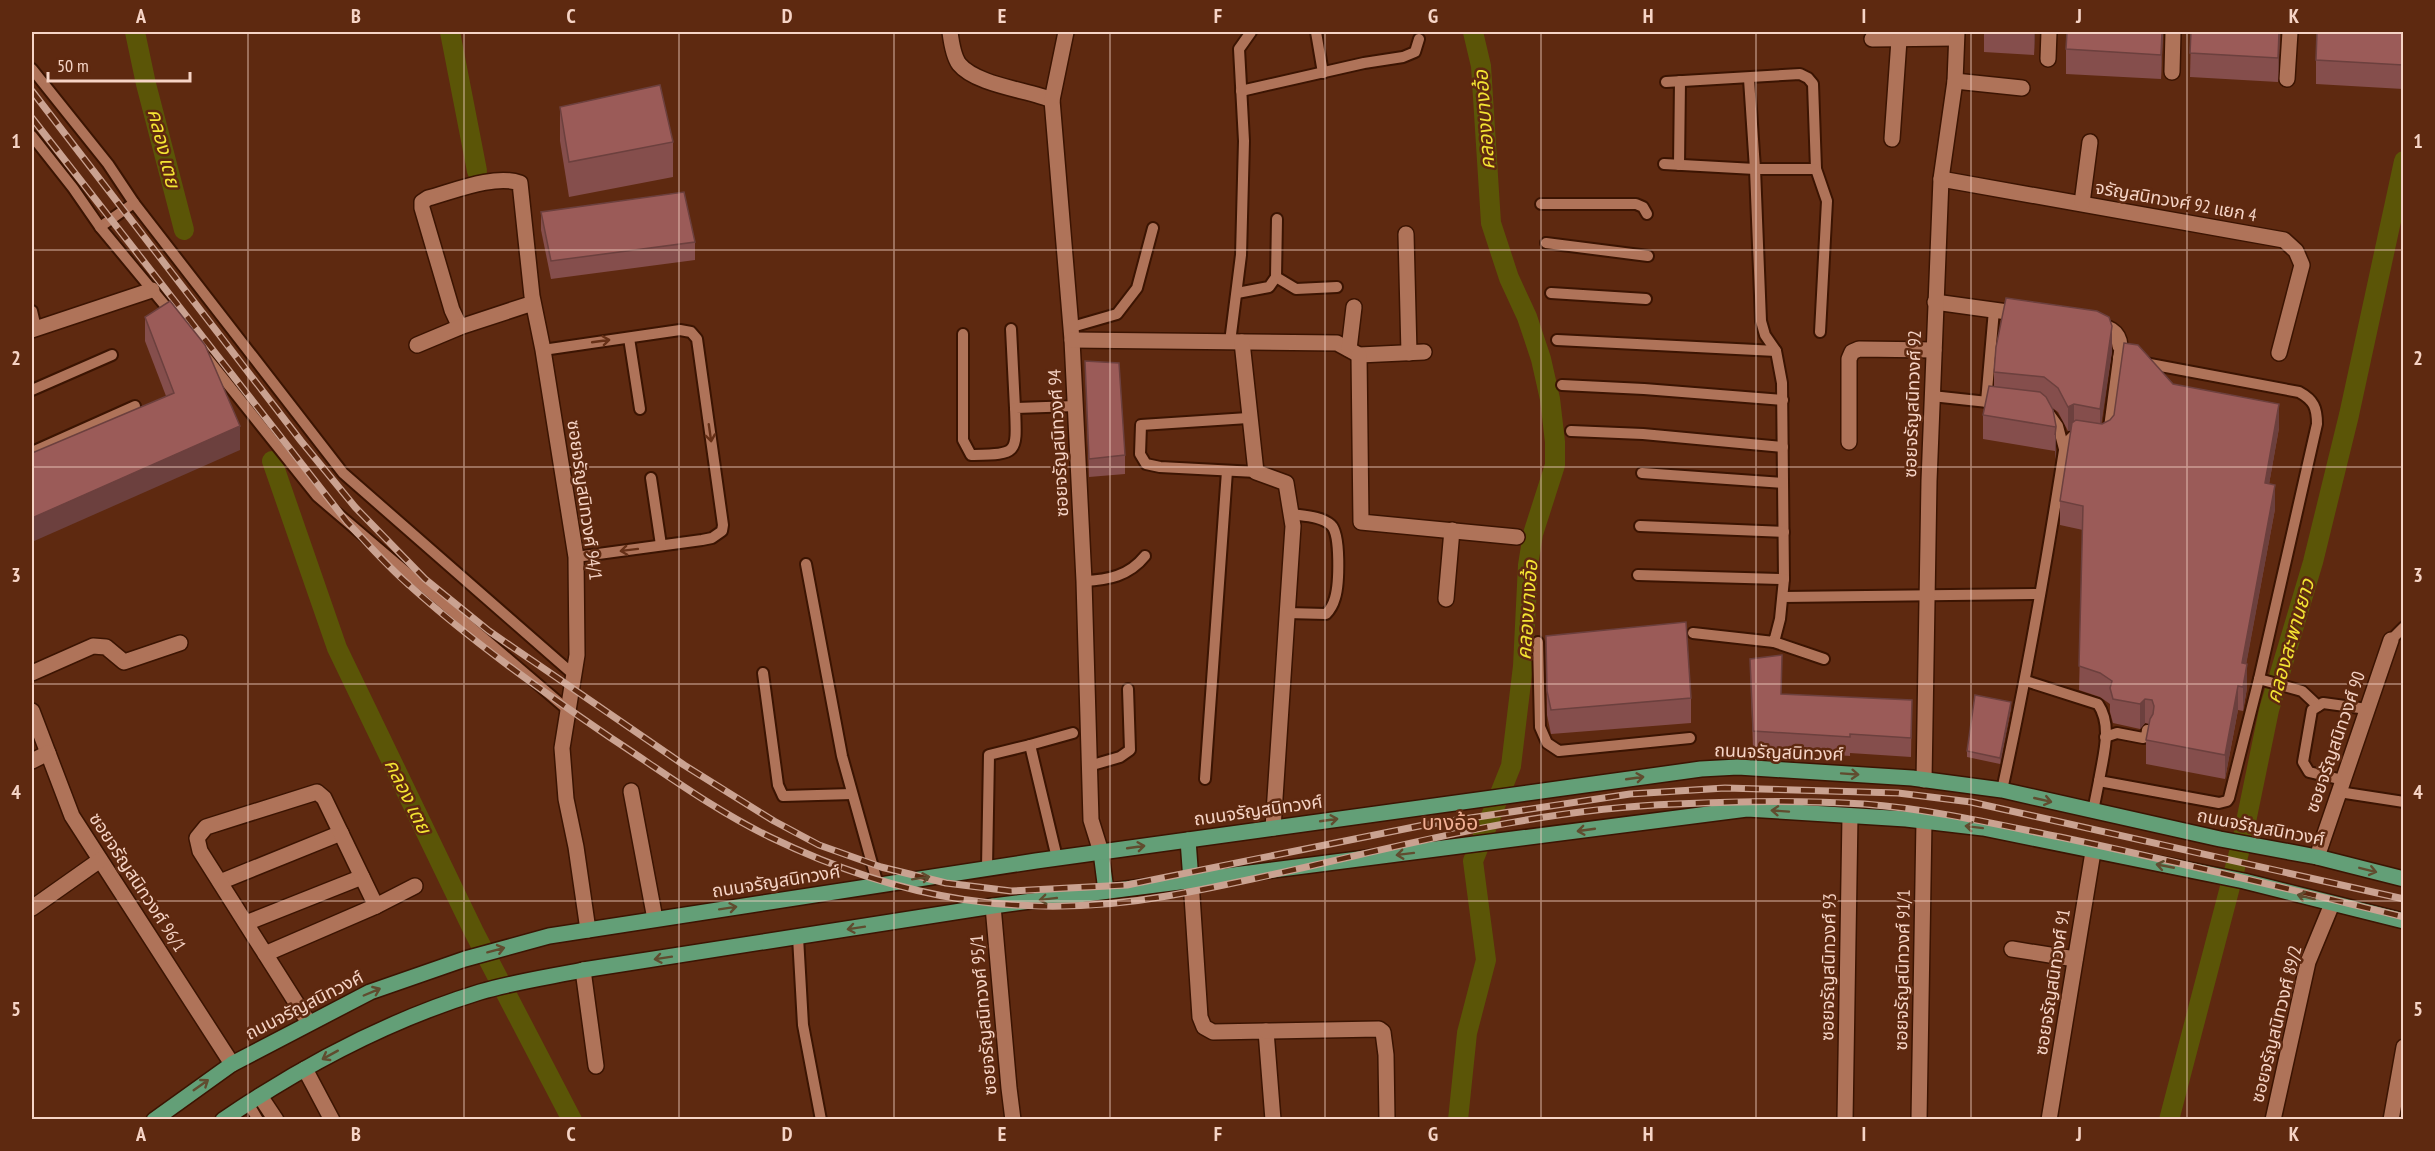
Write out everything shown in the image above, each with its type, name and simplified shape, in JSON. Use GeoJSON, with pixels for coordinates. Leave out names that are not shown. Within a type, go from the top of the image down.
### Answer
{"type":"FeatureCollection","features":[{"type":"Feature","properties":{"kind":"main road","name":"ถนนจรัญสนิทวงศ์"},"geometry":{"type":"LineString","coordinates":[[154,1119],[232,1064],[370,992],[465,958],[549,936],[987,868],[1692,770],[1738,767],[1924,780],[2002,790],[2230,841],[2317,857],[2403,879]]}},
{"type":"Feature","properties":{"kind":"main road"},"geometry":{"type":"LineString","coordinates":[[223,1119],[350,1044],[392,1026],[481,992],[583,970],[993,906],[1747,809],[1924,821],[1983,828],[2244,881],[2403,921]]}},
{"type":"Feature","properties":{"kind":"main road"},"geometry":{"type":"LineString","coordinates":[[1188,840],[1191,880]]}},
{"type":"Feature","properties":{"kind":"main road"},"geometry":{"type":"LineString","coordinates":[[1101,852],[1106,891]]}},
{"type":"Feature","properties":{"kind":"street"},"geometry":{"type":"LineString","coordinates":[[950,32],[959,63],[975,75],[1020,92],[1038,94],[1052,100]]}},
{"type":"Feature","properties":{"kind":"street","name":"ซอยจรัญสนิทวงศ์ 94"},"geometry":{"type":"LineString","coordinates":[[1066,32],[1052,100],[1076,406],[1092,828],[1101,852]]}},
{"type":"Feature","properties":{"kind":"street"},"geometry":{"type":"LineString","coordinates":[[2048,59],[2049,32]]}},
{"type":"Feature","properties":{"kind":"street"},"geometry":{"type":"LineString","coordinates":[[2172,72],[2173,32]]}},
{"type":"Feature","properties":{"kind":"street"},"geometry":{"type":"LineString","coordinates":[[2287,79],[2290,32]]}},
{"type":"Feature","properties":{"kind":"street"},"geometry":{"type":"LineString","coordinates":[[1872,39],[1899,40],[1957,35]]}},
{"type":"Feature","properties":{"kind":"street","name":"ซอยจรัญสนิทวงศ์ 92"},"geometry":{"type":"LineString","coordinates":[[1924,780],[1935,302],[1941,179],[1955,81],[1957,35]]}},
{"type":"Feature","properties":{"kind":"street"},"geometry":{"type":"LineString","coordinates":[[1892,139],[1899,40]]}},
{"type":"Feature","properties":{"kind":"street"},"geometry":{"type":"LineString","coordinates":[[1955,81],[2022,88]]}},
{"type":"Feature","properties":{"kind":"street"},"geometry":{"type":"LineString","coordinates":[[2082,203],[2090,142]]}},
{"type":"Feature","properties":{"kind":"street","name":"ซอยจรัญสนิทวงศ์ 94/1"},"geometry":{"type":"LineString","coordinates":[[460,327],[452,309],[422,202],[428,198],[491,181],[509,179],[520,183],[533,303],[543,350],[576,556],[577,655],[562,748],[563,772],[588,930]]}},
{"type":"Feature","properties":{"kind":"street","name":"จรัญสนิทวงศ์ 92 แยก 4"},"geometry":{"type":"LineString","coordinates":[[1941,179],[2284,240],[2296,251],[2302,265],[2279,353]]}},
{"type":"Feature","properties":{"kind":"street"},"geometry":{"type":"LineString","coordinates":[[1072,334],[1236,342],[1337,343],[1354,352],[1416,353],[1406,234]]}},
{"type":"Feature","properties":{"kind":"street"},"geometry":{"type":"LineString","coordinates":[[34,329],[152,290]]}},
{"type":"Feature","properties":{"kind":"street"},"geometry":{"type":"LineString","coordinates":[[1935,302],[2041,316]]}},
{"type":"Feature","properties":{"kind":"street"},"geometry":{"type":"LineString","coordinates":[[417,345],[460,327],[533,303]]}},
{"type":"Feature","properties":{"kind":"street"},"geometry":{"type":"LineString","coordinates":[[1354,308],[1361,522],[1517,537]]}},
{"type":"Feature","properties":{"kind":"street"},"geometry":{"type":"LineString","coordinates":[[2074,320],[2114,332],[2120,339],[2119,352]]}},
{"type":"Feature","properties":{"kind":"street"},"geometry":{"type":"LineString","coordinates":[[1236,342],[1256,472],[1286,483],[1293,526],[1273,828]]}},
{"type":"Feature","properties":{"kind":"street"},"geometry":{"type":"LineString","coordinates":[[1849,442],[1849,358],[1852,352],[1859,349],[1934,350]]}},
{"type":"Feature","properties":{"kind":"street"},"geometry":{"type":"LineString","coordinates":[[1446,599],[1452,530]]}},
{"type":"Feature","properties":{"kind":"street","name":"ซอยจรัญสนิทวงศ์ 90"},"geometry":{"type":"LineString","coordinates":[[2317,857],[2391,640]]}},
{"type":"Feature","properties":{"kind":"street"},"geometry":{"type":"LineString","coordinates":[[32,673],[93,646],[106,647],[124,662],[180,643]]}},
{"type":"Feature","properties":{"kind":"street","name":"ซอยจรัญสนิทวงศ์ 96/1"},"geometry":{"type":"LineString","coordinates":[[32,711],[72,816],[232,1064]]}},
{"type":"Feature","properties":{"kind":"street"},"geometry":{"type":"LineString","coordinates":[[32,761],[48,753]]}},
{"type":"Feature","properties":{"kind":"street"},"geometry":{"type":"LineString","coordinates":[[631,791],[655,919]]}},
{"type":"Feature","properties":{"kind":"street"},"geometry":{"type":"LineString","coordinates":[[309,1023],[200,851],[197,838],[206,827],[317,792],[324,798],[376,906]]}},
{"type":"Feature","properties":{"kind":"street","name":"ซอยจรัญสนิทวงศ์ 93"},"geometry":{"type":"LineString","coordinates":[[1845,1119],[1850,816]]}},
{"type":"Feature","properties":{"kind":"street","name":"ซอยจรัญสนิทวงศ์ 91/1"},"geometry":{"type":"LineString","coordinates":[[1918,1119],[1924,821]]}},
{"type":"Feature","properties":{"kind":"street"},"geometry":{"type":"LineString","coordinates":[[220,882],[340,833]]}},
{"type":"Feature","properties":{"kind":"street","name":"ซอยจรัญสนิทวงศ์ 91"},"geometry":{"type":"LineString","coordinates":[[2049,1119],[2093,852]]}},
{"type":"Feature","properties":{"kind":"street"},"geometry":{"type":"LineString","coordinates":[[32,908],[100,860]]}},
{"type":"Feature","properties":{"kind":"street"},"geometry":{"type":"LineString","coordinates":[[246,923],[362,878]]}},
{"type":"Feature","properties":{"kind":"street"},"geometry":{"type":"LineString","coordinates":[[1191,880],[1200,1017],[1204,1027],[1213,1032],[1379,1029],[1383,1032],[1386,1055],[1387,1119]]}},
{"type":"Feature","properties":{"kind":"street"},"geometry":{"type":"LineString","coordinates":[[265,954],[376,906],[414,886]]}},
{"type":"Feature","properties":{"kind":"street","name":"ซอยจรัญสนิทวงศ์ 89/2"},"geometry":{"type":"LineString","coordinates":[[2273,1119],[2308,962],[2332,904]]}},
{"type":"Feature","properties":{"kind":"street","name":"ซอยจรัญสนิทวงศ์ 95/1"},"geometry":{"type":"LineString","coordinates":[[993,906],[1009,1088],[1014,1119]]}},
{"type":"Feature","properties":{"kind":"street"},"geometry":{"type":"LineString","coordinates":[[2012,949],[2075,959]]}},
{"type":"Feature","properties":{"kind":"street"},"geometry":{"type":"LineString","coordinates":[[583,970],[596,1066]]}},
{"type":"Feature","properties":{"kind":"street"},"geometry":{"type":"LineString","coordinates":[[1266,1031],[1273,1119]]}},
{"type":"Feature","properties":{"kind":"street"},"geometry":{"type":"LineString","coordinates":[[2391,1119],[2403,1047]]}},
{"type":"Feature","properties":{"kind":"street"},"geometry":{"type":"LineString","coordinates":[[305,1069],[332,1119]]}},
{"type":"Feature","properties":{"kind":"street"},"geometry":{"type":"LineString","coordinates":[[254,1099],[276,1119]]}},
{"type":"Feature","properties":{"kind":"lane"},"geometry":{"type":"LineString","coordinates":[[1236,342],[1245,141],[1239,49],[1251,32]]}},
{"type":"Feature","properties":{"kind":"lane"},"geometry":{"type":"LineString","coordinates":[[1316,32],[1323,73]]}},
{"type":"Feature","properties":{"kind":"lane"},"geometry":{"type":"LineString","coordinates":[[1241,91],[1403,57],[1416,52],[1419,39]]}},
{"type":"Feature","properties":{"kind":"lane"},"geometry":{"type":"LineString","coordinates":[[32,69],[108,164],[134,203],[343,473],[574,675]]}},
{"type":"Feature","properties":{"kind":"lane"},"geometry":{"type":"LineString","coordinates":[[1666,82],[1749,79],[1800,74],[1813,84],[1816,169],[1827,201],[1820,332]]}},
{"type":"Feature","properties":{"kind":"lane"},"geometry":{"type":"LineString","coordinates":[[1749,79],[1761,321],[1765,335],[1776,351],[1783,400],[1784,579],[1783,597],[1774,642]]}},
{"type":"Feature","properties":{"kind":"lane"},"geometry":{"type":"LineString","coordinates":[[1679,165],[1680,81]]}},
{"type":"Feature","properties":{"kind":"lane"},"geometry":{"type":"LineString","coordinates":[[32,136],[100,227],[182,327]]}},
{"type":"Feature","properties":{"kind":"lane"},"geometry":{"type":"LineString","coordinates":[[1664,164],[1755,169],[1816,169]]}},
{"type":"Feature","properties":{"kind":"lane"},"geometry":{"type":"LineString","coordinates":[[100,227],[134,203]]}},
{"type":"Feature","properties":{"kind":"lane"},"geometry":{"type":"LineString","coordinates":[[1541,204],[1636,204],[1643,207],[1647,214]]}},
{"type":"Feature","properties":{"kind":"lane"},"geometry":{"type":"LineString","coordinates":[[1237,293],[1269,287],[1276,277],[1278,219]]}},
{"type":"Feature","properties":{"kind":"lane"},"geometry":{"type":"LineString","coordinates":[[1072,334],[1117,314],[1137,288],[1153,228]]}},
{"type":"Feature","properties":{"kind":"lane"},"geometry":{"type":"LineString","coordinates":[[1546,243],[1648,256]]}},
{"type":"Feature","properties":{"kind":"lane"},"geometry":{"type":"LineString","coordinates":[[1276,277],[1296,289],[1337,288]]}},
{"type":"Feature","properties":{"kind":"lane"},"geometry":{"type":"LineString","coordinates":[[1551,293],[1646,299]]}},
{"type":"Feature","properties":{"kind":"lane"},"geometry":{"type":"LineString","coordinates":[[1986,402],[1994,310]]}},
{"type":"Feature","properties":{"kind":"lane"},"geometry":{"type":"LineString","coordinates":[[32,311],[34,329]]}},
{"type":"Feature","properties":{"kind":"lane"},"geometry":{"type":"LineString","coordinates":[[963,334],[963,440],[971,455],[1005,455],[1011,451],[1016,438],[1011,329]]}},
{"type":"Feature","properties":{"kind":"lane"},"geometry":{"type":"LineString","coordinates":[[543,350],[688,330],[697,339],[722,531],[712,538],[576,556]]}},
{"type":"Feature","properties":{"kind":"lane"},"geometry":{"type":"LineString","coordinates":[[629,338],[640,409]]}},
{"type":"Feature","properties":{"kind":"lane"},"geometry":{"type":"LineString","coordinates":[[1557,340],[1776,351]]}},
{"type":"Feature","properties":{"kind":"lane"},"geometry":{"type":"LineString","coordinates":[[197,346],[317,496],[568,710]]}},
{"type":"Feature","properties":{"kind":"lane"},"geometry":{"type":"LineString","coordinates":[[2002,790],[2026,681],[2052,536],[2064,450],[2067,440],[2073,436],[2096,440],[2107,438],[2119,352],[2299,392],[2314,403],[2316,424],[2264,680],[2231,794],[2227,801],[2219,802],[2099,781]]}},
{"type":"Feature","properties":{"kind":"lane"},"geometry":{"type":"LineString","coordinates":[[32,390],[112,355]]}},
{"type":"Feature","properties":{"kind":"lane"},"geometry":{"type":"LineString","coordinates":[[1562,385],[1783,400]]}},
{"type":"Feature","properties":{"kind":"lane"},"geometry":{"type":"LineString","coordinates":[[1932,396],[2007,404]]}},
{"type":"Feature","properties":{"kind":"lane"},"geometry":{"type":"LineString","coordinates":[[32,452],[135,406]]}},
{"type":"Feature","properties":{"kind":"lane"},"geometry":{"type":"LineString","coordinates":[[1015,408],[1076,406]]}},
{"type":"Feature","properties":{"kind":"lane"},"geometry":{"type":"LineString","coordinates":[[2037,408],[2052,415],[2061,433],[2064,450]]}},
{"type":"Feature","properties":{"kind":"lane"},"geometry":{"type":"LineString","coordinates":[[1248,418],[1141,425],[1140,454],[1146,464],[1160,467],[1256,472]]}},
{"type":"Feature","properties":{"kind":"lane"},"geometry":{"type":"LineString","coordinates":[[1571,432],[1643,434],[1783,447]]}},
{"type":"Feature","properties":{"kind":"lane"},"geometry":{"type":"LineString","coordinates":[[1205,779],[1227,471]]}},
{"type":"Feature","properties":{"kind":"lane"},"geometry":{"type":"LineString","coordinates":[[1642,473],[1783,483]]}},
{"type":"Feature","properties":{"kind":"lane"},"geometry":{"type":"LineString","coordinates":[[651,478],[661,545]]}},
{"type":"Feature","properties":{"kind":"lane"},"geometry":{"type":"LineString","coordinates":[[1287,613],[1326,614],[1332,607],[1336,596],[1338,540],[1333,527],[1324,520],[1291,514]]}},
{"type":"Feature","properties":{"kind":"lane"},"geometry":{"type":"LineString","coordinates":[[1640,526],[1784,532]]}},
{"type":"Feature","properties":{"kind":"lane"},"geometry":{"type":"LineString","coordinates":[[1084,581],[1110,579],[1137,567],[1145,556]]}},
{"type":"Feature","properties":{"kind":"lane"},"geometry":{"type":"LineString","coordinates":[[806,564],[842,756],[878,885]]}},
{"type":"Feature","properties":{"kind":"lane"},"geometry":{"type":"LineString","coordinates":[[1638,575],[1784,579]]}},
{"type":"Feature","properties":{"kind":"lane"},"geometry":{"type":"LineString","coordinates":[[1783,597],[2040,594]]}},
{"type":"Feature","properties":{"kind":"lane"},"geometry":{"type":"LineString","coordinates":[[2391,640],[2403,627]]}},
{"type":"Feature","properties":{"kind":"lane"},"geometry":{"type":"LineString","coordinates":[[1693,633],[1774,642],[1824,659]]}},
{"type":"Feature","properties":{"kind":"lane"},"geometry":{"type":"LineString","coordinates":[[1538,642],[1540,727],[1547,743],[1559,751],[1690,738]]}},
{"type":"Feature","properties":{"kind":"lane"},"geometry":{"type":"LineString","coordinates":[[763,674],[778,785],[783,796],[852,794]]}},
{"type":"Feature","properties":{"kind":"lane"},"geometry":{"type":"LineString","coordinates":[[2264,680],[2302,691],[2318,706]]}},
{"type":"Feature","properties":{"kind":"lane"},"geometry":{"type":"LineString","coordinates":[[2026,681],[2098,704],[2104,718],[2105,737],[2093,811]]}},
{"type":"Feature","properties":{"kind":"lane"},"geometry":{"type":"LineString","coordinates":[[1089,766],[1120,758],[1130,750],[1128,689]]}},
{"type":"Feature","properties":{"kind":"lane"},"geometry":{"type":"LineString","coordinates":[[2367,709],[2323,703],[2312,710],[2303,762],[2309,772],[2341,786],[2403,802]]}},
{"type":"Feature","properties":{"kind":"lane"},"geometry":{"type":"LineString","coordinates":[[2105,737],[2117,733],[2143,738],[2147,730]]}},
{"type":"Feature","properties":{"kind":"lane"},"geometry":{"type":"LineString","coordinates":[[987,868],[989,755],[1073,733]]}},
{"type":"Feature","properties":{"kind":"lane"},"geometry":{"type":"LineString","coordinates":[[1030,745],[1057,858]]}},
{"type":"Feature","properties":{"kind":"lane"},"geometry":{"type":"LineString","coordinates":[[798,937],[802,1025],[821,1119]]}},
{"type":"Feature","properties":{"kind":"lane"},"geometry":{"type":"LineString","coordinates":[[254,1099],[258,1119]]}},
{"type":"Feature","properties":{"kind":"building"},"geometry":{"type":"Polygon","coordinates":[[[2067,32],[2162,32],[2161,55],[2066,49],[2067,32]]]}},
{"type":"Feature","properties":{"kind":"building"},"geometry":{"type":"Polygon","coordinates":[[[2191,32],[2279,32],[2278,58],[2190,53],[2191,32]]]}},
{"type":"Feature","properties":{"kind":"building"},"geometry":{"type":"Polygon","coordinates":[[[2317,32],[2403,32],[2403,65],[2316,60],[2317,32]]]}},
{"type":"Feature","properties":{"kind":"building"},"geometry":{"type":"Polygon","coordinates":[[[660,85],[673,142],[569,162],[560,107],[660,85]]]}},
{"type":"Feature","properties":{"kind":"building"},"geometry":{"type":"Polygon","coordinates":[[[684,192],[695,242],[551,261],[541,212],[684,192]]]}},
{"type":"Feature","properties":{"kind":"building"},"geometry":{"type":"Polygon","coordinates":[[[2006,298],[2097,311],[2109,317],[2112,326],[2100,409],[2074,404],[2068,407],[2058,388],[2044,377],[1994,372],[1996,347],[2006,298]]]}},
{"type":"Feature","properties":{"kind":"building"},"geometry":{"type":"Polygon","coordinates":[[[170,301],[205,345],[240,426],[32,518],[32,453],[174,393],[145,317],[170,301]]]}},
{"type":"Feature","properties":{"kind":"building"},"geometry":{"type":"Polygon","coordinates":[[[2124,343],[2138,345],[2173,384],[2279,404],[2265,483],[2275,485],[2242,663],[2247,664],[2243,687],[2238,686],[2225,755],[2146,740],[2153,714],[2152,700],[2145,699],[2140,704],[2113,699],[2110,688],[2112,681],[2100,673],[2079,666],[2083,506],[2060,501],[2072,423],[2076,420],[2102,424],[2114,415],[2124,343]]]}},
{"type":"Feature","properties":{"kind":"building"},"geometry":{"type":"Polygon","coordinates":[[[1085,361],[1119,363],[1125,455],[1089,459],[1085,361]]]}},
{"type":"Feature","properties":{"kind":"building"},"geometry":{"type":"Polygon","coordinates":[[[1989,386],[2040,392],[2046,397],[2053,410],[2056,427],[1983,415],[1989,386]]]}},
{"type":"Feature","properties":{"kind":"building"},"geometry":{"type":"Polygon","coordinates":[[[1686,622],[1691,698],[1551,710],[1547,691],[1546,636],[1686,622]]]}},
{"type":"Feature","properties":{"kind":"building"},"geometry":{"type":"Polygon","coordinates":[[[1782,655],[1781,694],[1912,700],[1911,738],[1753,731],[1750,659],[1782,655]]]}},
{"type":"Feature","properties":{"kind":"building"},"geometry":{"type":"Polygon","coordinates":[[[1975,695],[2011,702],[2000,758],[1967,751],[1975,695]]]}},
{"type":"Feature","properties":{"kind":"waterway","name":"คลอง เตย"},"geometry":{"type":"LineString","coordinates":[[135,32],[146,84],[184,230]]}},
{"type":"Feature","properties":{"kind":"waterway"},"geometry":{"type":"LineString","coordinates":[[450,32],[477,171]]}},
{"type":"Feature","properties":{"kind":"waterway","name":"คลองบางอ้อ"},"geometry":{"type":"LineString","coordinates":[[1458,1120],[1467,1033],[1486,960],[1473,861],[1511,766],[1523,666],[1528,565],[1533,534],[1555,465],[1550,399],[1541,359],[1527,317],[1509,278],[1491,223],[1481,66],[1473,32]]}},
{"type":"Feature","properties":{"kind":"waterway","name":"คลองสะพานยาว"},"geometry":{"type":"LineString","coordinates":[[2169,1120],[2242,841],[2269,710],[2313,562],[2349,415],[2404,161]]}},
{"type":"Feature","properties":{"kind":"waterway","name":"คลอง เตย"},"geometry":{"type":"LineString","coordinates":[[272,461],[337,648],[474,932],[572,1120]]}},
{"type":"Feature","properties":{"kind":"railway"},"geometry":{"type":"LineString","coordinates":[[32,91],[301,441],[355,507],[425,579],[489,631],[684,765],[774,821],[819,845],[881,867],[946,883],[1011,891],[1127,885],[1424,825],[1630,794],[1725,788],[1898,793],[1971,802],[2404,899]]}},
{"type":"Feature","properties":{"kind":"railway"},"geometry":{"type":"LineString","coordinates":[[32,118],[347,522],[401,578],[507,665],[689,790],[770,837],[819,859],[867,876],[915,890],[964,900],[1013,905],[1063,906],[1114,903],[1231,884],[1420,841],[1547,817],[1611,808],[1676,804],[1817,802],[1889,806],[1987,822],[2146,856],[2404,917]]}},
{"type":"Feature","properties":{"kind":"district","name":"บางอ้อ"},"geometry":{"type":"Point","coordinates":[1450,822]}}]}
